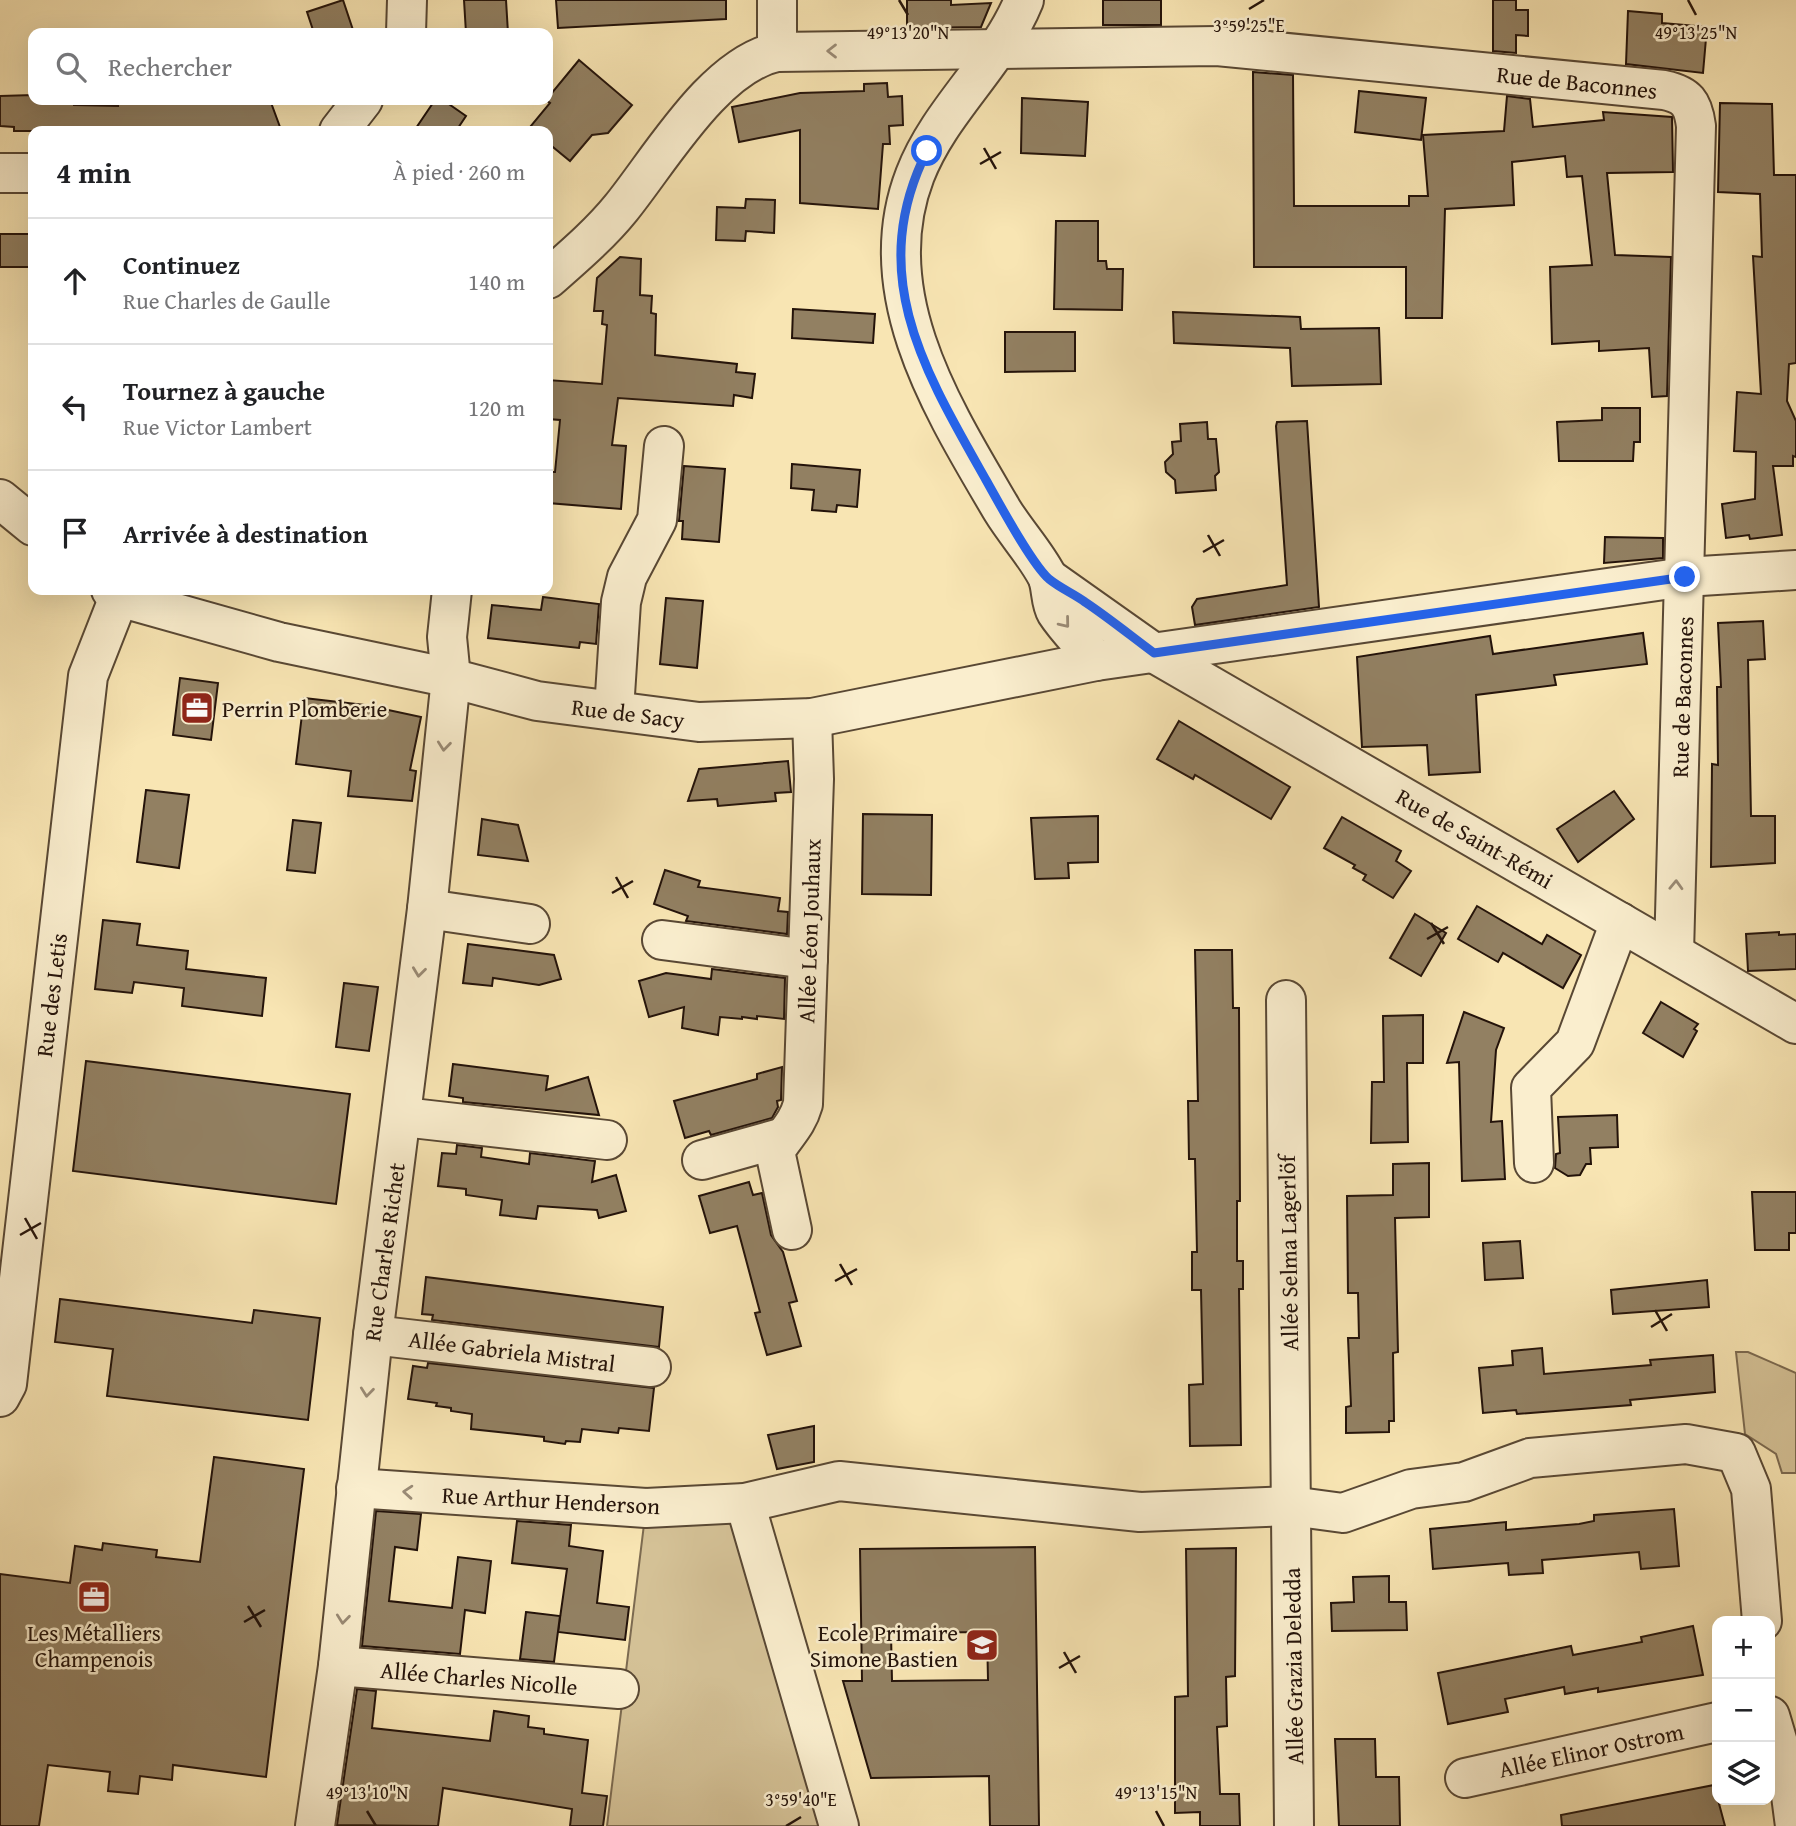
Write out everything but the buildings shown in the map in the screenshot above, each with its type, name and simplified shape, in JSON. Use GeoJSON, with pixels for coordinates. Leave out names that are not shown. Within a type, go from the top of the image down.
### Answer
{"type":"FeatureCollection","features":[{"type":"Feature","properties":{"kind":"street"},"geometry":{"type":"LineString","coordinates":[[406,28],[407,0]]}},
{"type":"Feature","properties":{"kind":"street"},"geometry":{"type":"LineString","coordinates":[[553,274],[620,209],[660,154],[732,74],[761,55],[777,51],[777,0]]}},
{"type":"Feature","properties":{"kind":"street"},"geometry":{"type":"LineString","coordinates":[[1024,0],[998,50],[944,123],[915,173],[904,209],[903,287],[912,330],[932,384],[1003,512],[1048,578],[1055,610],[1096,661]]}},
{"type":"Feature","properties":{"kind":"street","name":"Rue de Baconnes"},"geometry":{"type":"LineString","coordinates":[[777,51],[1217,46],[1682,94],[1694,111],[1696,126],[1674,953]]}},
{"type":"Feature","properties":{"kind":"street"},"geometry":{"type":"LineString","coordinates":[[343,126],[359,105]]}},
{"type":"Feature","properties":{"kind":"street"},"geometry":{"type":"LineString","coordinates":[[0,173],[28,173]]}},
{"type":"Feature","properties":{"kind":"street"},"geometry":{"type":"LineString","coordinates":[[614,710],[621,602],[627,577],[657,520],[664,446]]}},
{"type":"Feature","properties":{"kind":"street"},"geometry":{"type":"LineString","coordinates":[[0,499],[28,522]]}},
{"type":"Feature","properties":{"kind":"street","name":"Rue de Sacy"},"geometry":{"type":"LineString","coordinates":[[122,595],[279,642],[451,678],[537,701],[699,722],[812,718],[1096,661],[1685,577],[1796,570]]}},
{"type":"Feature","properties":{"kind":"street","name":"Rue de Saint-Rémi"},"geometry":{"type":"LineString","coordinates":[[1048,578],[1154,653],[1796,1024]]}},
{"type":"Feature","properties":{"kind":"street","name":"Rue des Letis"},"geometry":{"type":"LineString","coordinates":[[0,1397],[8,1371],[88,676],[114,595]]}},
{"type":"Feature","properties":{"kind":"street","name":"Rue Charles Richet"},"geometry":{"type":"LineString","coordinates":[[315,1826],[338,1666],[373,1335],[403,1117],[427,909],[451,678],[447,637],[451,595]]}},
{"type":"Feature","properties":{"kind":"street","name":"Allée Léon Jouhaux"},"geometry":{"type":"LineString","coordinates":[[792,1230],[775,1151],[798,1123],[803,1104],[814,779],[812,718]]}},
{"type":"Feature","properties":{"kind":"street"},"geometry":{"type":"LineString","coordinates":[[427,909],[530,925]]}},
{"type":"Feature","properties":{"kind":"street"},"geometry":{"type":"LineString","coordinates":[[1534,1163],[1531,1088],[1575,1043],[1620,922]]}},
{"type":"Feature","properties":{"kind":"street"},"geometry":{"type":"LineString","coordinates":[[662,940],[808,959]]}},
{"type":"Feature","properties":{"kind":"street","name":"Allée Selma Lagerlöf"},"geometry":{"type":"LineString","coordinates":[[1286,1000],[1291,1506]]}},
{"type":"Feature","properties":{"kind":"street"},"geometry":{"type":"LineString","coordinates":[[403,1117],[607,1140]]}},
{"type":"Feature","properties":{"kind":"street"},"geometry":{"type":"LineString","coordinates":[[702,1160],[784,1137]]}},
{"type":"Feature","properties":{"kind":"street","name":"Allée Gabriela Mistral"},"geometry":{"type":"LineString","coordinates":[[373,1335],[651,1367]]}},
{"type":"Feature","properties":{"kind":"street","name":"Rue Arthur Henderson"},"geometry":{"type":"LineString","coordinates":[[356,1488],[646,1508],[745,1503],[839,1481],[1140,1512],[1291,1506],[1343,1513],[1410,1489],[1464,1482],[1530,1458],[1686,1444],[1736,1454],[1751,1489],[1762,1616]]}},
{"type":"Feature","properties":{"kind":"street"},"geometry":{"type":"LineString","coordinates":[[745,1503],[839,1826]]}},
{"type":"Feature","properties":{"kind":"street","name":"Allée Grazia Deledda"},"geometry":{"type":"LineString","coordinates":[[1291,1506],[1294,1826]]}},
{"type":"Feature","properties":{"kind":"street","name":"Allée Charles Nicolle"},"geometry":{"type":"LineString","coordinates":[[338,1666],[620,1689]]}},
{"type":"Feature","properties":{"kind":"street","name":"Allée Elinor Ostrom"},"geometry":{"type":"LineString","coordinates":[[1465,1778],[1712,1723]]}},
{"type":"Feature","properties":{"kind":"street"},"geometry":{"type":"LineString","coordinates":[[1775,1731],[1792,1780],[1795,1826]]}},
{"type":"Feature","properties":{"kind":"shaded area"},"geometry":{"type":"Polygon","coordinates":[[[1736,1352],[1748,1352],[1796,1373],[1796,1473],[1782,1473],[1776,1454],[1745,1434],[1736,1352]]]}},
{"type":"Feature","properties":{"kind":"shaded area"},"geometry":{"type":"Polygon","coordinates":[[[745,1503],[839,1826],[607,1826],[646,1508],[745,1503]]]}},
{"type":"Feature","properties":{"kind":"place","name":"Perrin Plomberie"},"geometry":{"type":"Point","coordinates":[197,708]}},
{"type":"Feature","properties":{"kind":"place","name":"Les Métalliers Champenois"},"geometry":{"type":"Point","coordinates":[94,1597]}},
{"type":"Feature","properties":{"kind":"place","name":"Ecole Primaire Simone Bastien"},"geometry":{"type":"Point","coordinates":[982,1645]}},
{"type":"Feature","properties":{"kind":"route"},"geometry":{"type":"LineString","coordinates":[[927,151],[915,173],[904,209],[901,235],[903,287],[912,330],[932,384],[1003,512],[1048,578],[1086,602],[1154,653],[1685,577]]}}]}
